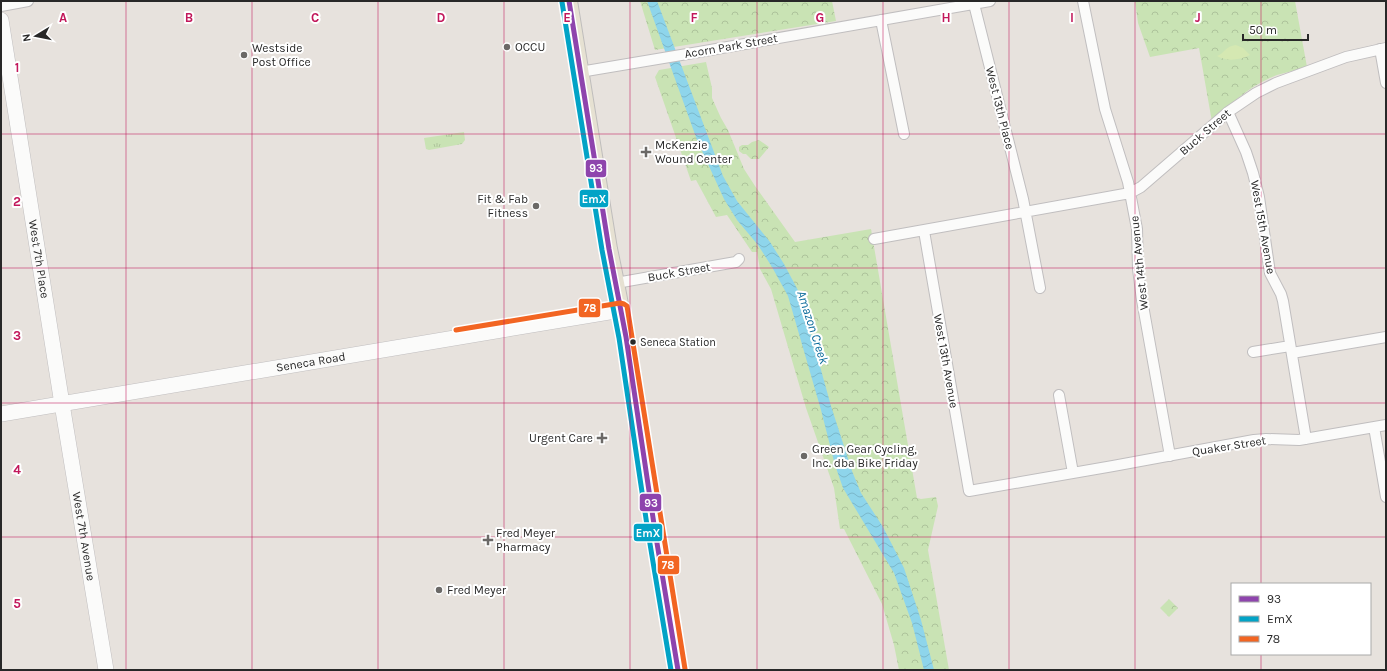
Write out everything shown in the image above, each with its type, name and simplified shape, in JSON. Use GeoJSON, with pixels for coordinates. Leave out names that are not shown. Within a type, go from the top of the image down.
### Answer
{"type":"FeatureCollection","features":[{"type":"Feature","properties":{"kind":"main road"},"geometry":{"type":"LineString","coordinates":[[569,1],[609,249],[621,310],[678,670]]}},
{"type":"Feature","properties":{"kind":"street"},"geometry":{"type":"LineString","coordinates":[[1,6],[28,1]]}},
{"type":"Feature","properties":{"kind":"street","name":"Acorn Park Street"},"geometry":{"type":"LineString","coordinates":[[580,72],[990,1]]}},
{"type":"Feature","properties":{"kind":"street","name":"West 14th Avenue"},"geometry":{"type":"LineString","coordinates":[[1083,1],[1105,109],[1130,193],[1137,229],[1138,269],[1142,300],[1170,456]]}},
{"type":"Feature","properties":{"kind":"street","name":"West 13th Place"},"geometry":{"type":"LineString","coordinates":[[974,4],[1026,212]]}},
{"type":"Feature","properties":{"kind":"street","name":"West 7th Place"},"geometry":{"type":"LineString","coordinates":[[1,20],[62,404]]}},
{"type":"Feature","properties":{"kind":"street"},"geometry":{"type":"LineString","coordinates":[[881,20],[904,134]]}},
{"type":"Feature","properties":{"kind":"street"},"geometry":{"type":"LineString","coordinates":[[1383,48],[1386,83]]}},
{"type":"Feature","properties":{"kind":"street","name":"Buck Street"},"geometry":{"type":"LineString","coordinates":[[874,239],[1130,193],[1141,187],[1228,112],[1249,97],[1276,83],[1346,57],[1383,48]]}},
{"type":"Feature","properties":{"kind":"street","name":"West 15th Avenue"},"geometry":{"type":"LineString","coordinates":[[1228,112],[1246,152],[1255,179],[1270,273],[1282,297],[1306,439]]}},
{"type":"Feature","properties":{"kind":"street"},"geometry":{"type":"LineString","coordinates":[[1026,212],[1040,288]]}},
{"type":"Feature","properties":{"kind":"street","name":"West 13th Avenue"},"geometry":{"type":"LineString","coordinates":[[924,231],[969,491]]}},
{"type":"Feature","properties":{"kind":"street","name":"Buck Street"},"geometry":{"type":"LineString","coordinates":[[616,283],[736,262],[740,259]]}},
{"type":"Feature","properties":{"kind":"street","name":"Seneca Road"},"geometry":{"type":"LineString","coordinates":[[1,414],[621,310]]}},
{"type":"Feature","properties":{"kind":"street"},"geometry":{"type":"LineString","coordinates":[[1254,352],[1291,350],[1386,337]]}},
{"type":"Feature","properties":{"kind":"street"},"geometry":{"type":"LineString","coordinates":[[1059,395],[1072,473]]}},
{"type":"Feature","properties":{"kind":"street","name":"West 7th Avenue"},"geometry":{"type":"LineString","coordinates":[[62,404],[106,670]]}},
{"type":"Feature","properties":{"kind":"street","name":"Quaker Street"},"geometry":{"type":"LineString","coordinates":[[969,491],[1260,439],[1299,440],[1386,426]]}},
{"type":"Feature","properties":{"kind":"street"},"geometry":{"type":"LineString","coordinates":[[1374,428],[1386,498]]}},
{"type":"Feature","properties":{"kind":"green space"},"geometry":{"type":"Polygon","coordinates":[[[640,1],[832,1],[836,21],[655,50],[640,1]]]}},
{"type":"Feature","properties":{"kind":"green space"},"geometry":{"type":"Polygon","coordinates":[[[1135,1],[1295,1],[1307,67],[1277,75],[1250,89],[1234,101],[1212,122],[1199,48],[1150,57],[1138,23],[1135,1]]]}},
{"type":"Feature","properties":{"kind":"green space"},"geometry":{"type":"Polygon","coordinates":[[[1236,45],[1243,48],[1250,55],[1234,60],[1217,56],[1227,48],[1236,45]]]}},
{"type":"Feature","properties":{"kind":"green space"},"geometry":{"type":"Polygon","coordinates":[[[706,62],[712,88],[712,98],[728,130],[744,169],[795,242],[871,229],[917,498],[921,499],[936,497],[938,506],[928,550],[949,670],[899,670],[894,645],[882,604],[844,529],[840,529],[834,488],[806,408],[771,289],[760,269],[757,252],[752,252],[727,215],[716,217],[696,180],[691,181],[655,77],[659,70],[706,62]]]}},
{"type":"Feature","properties":{"kind":"green space"},"geometry":{"type":"Polygon","coordinates":[[[464,132],[465,140],[462,144],[429,150],[426,149],[424,138],[464,132]]]}},
{"type":"Feature","properties":{"kind":"green space"},"geometry":{"type":"Polygon","coordinates":[[[759,140],[769,147],[759,159],[751,159],[746,154],[739,151],[739,147],[742,145],[748,145],[759,140]]]}},
{"type":"Feature","properties":{"kind":"green space"},"geometry":{"type":"Polygon","coordinates":[[[1169,599],[1178,608],[1169,617],[1160,608],[1169,599]]]}},
{"type":"Feature","properties":{"kind":"water"},"geometry":{"type":"Polygon","coordinates":[[[647,1],[657,1],[723,176],[737,201],[770,242],[800,294],[831,406],[852,471],[861,493],[883,527],[904,568],[921,620],[934,670],[924,670],[912,623],[894,573],[843,488],[835,465],[821,410],[788,296],[758,245],[737,220],[724,199],[697,140],[647,1]]]}},
{"type":"Feature","properties":{"kind":"transit line","name":"93"},"geometry":{"type":"LineString","coordinates":[[569,1],[609,249],[626,337],[655,531],[678,670]]}},
{"type":"Feature","properties":{"kind":"transit line","name":"EmX"},"geometry":{"type":"LineString","coordinates":[[562,2],[602,250],[619,338],[648,532],[671,670]]}},
{"type":"Feature","properties":{"kind":"transit line","name":"78"},"geometry":{"type":"LineString","coordinates":[[456,330],[620,303],[627,306],[685,669]]}},
{"type":"Feature","properties":{"kind":"place","name":"OCCU"},"geometry":{"type":"Point","coordinates":[507,47]}},
{"type":"Feature","properties":{"kind":"place","name":"Westside Post Office"},"geometry":{"type":"Point","coordinates":[244,55]}},
{"type":"Feature","properties":{"kind":"place","name":"McKenzie Wound Center"},"geometry":{"type":"Point","coordinates":[646,152]}},
{"type":"Feature","properties":{"kind":"place","name":"Fit & Fab Fitness"},"geometry":{"type":"Point","coordinates":[536,206]}},
{"type":"Feature","properties":{"kind":"place","name":"Seneca Station"},"geometry":{"type":"Point","coordinates":[633,342]}},
{"type":"Feature","properties":{"kind":"place","name":"Urgent Care"},"geometry":{"type":"Point","coordinates":[602,438]}},
{"type":"Feature","properties":{"kind":"place","name":"Green Gear Cycling, Inc. dba Bike Friday"},"geometry":{"type":"Point","coordinates":[804,456]}},
{"type":"Feature","properties":{"kind":"place","name":"Fred Meyer Pharmacy"},"geometry":{"type":"Point","coordinates":[488,540]}},
{"type":"Feature","properties":{"kind":"place","name":"Fred Meyer"},"geometry":{"type":"Point","coordinates":[439,590]}},
{"type":"Feature","properties":{"kind":"water label","name":"Amazon Creek"},"geometry":{"type":"Point","coordinates":[813,327]}}]}
